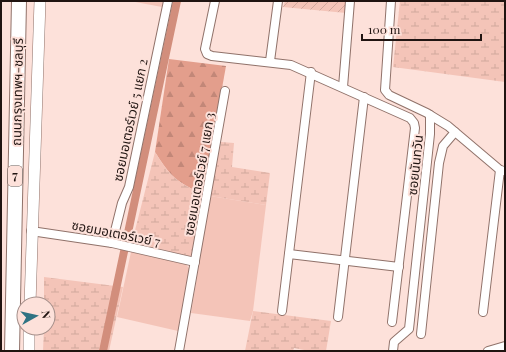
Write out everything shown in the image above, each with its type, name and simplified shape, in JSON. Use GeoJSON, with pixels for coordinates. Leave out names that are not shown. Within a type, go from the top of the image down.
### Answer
{"type":"FeatureCollection","features":[{"type":"Feature","properties":{"kind":"highway","name":"ถนนกรุงเทพฯ-ชลบุรี"},"geometry":{"type":"LineString","coordinates":[[12,351],[19,1]]}},
{"type":"Feature","properties":{"kind":"main road"},"geometry":{"type":"LineString","coordinates":[[30,296],[31,231],[40,1]]}},
{"type":"Feature","properties":{"kind":"main road"},"geometry":{"type":"LineString","coordinates":[[29,351],[30,336]]}},
{"type":"Feature","properties":{"kind":"street","name":"ซอยมอเตอร์เวย์ 5 แยก 2"},"geometry":{"type":"LineString","coordinates":[[115,243],[122,203],[129,187],[168,1]]}},
{"type":"Feature","properties":{"kind":"street"},"geometry":{"type":"LineString","coordinates":[[215,1],[205,49],[207,54],[212,56],[270,61],[290,65],[311,72],[410,118],[414,122],[415,128],[392,322]]}},
{"type":"Feature","properties":{"kind":"street"},"geometry":{"type":"LineString","coordinates":[[270,61],[278,1]]}},
{"type":"Feature","properties":{"kind":"street"},"geometry":{"type":"LineString","coordinates":[[343,87],[350,1]]}},
{"type":"Feature","properties":{"kind":"street"},"geometry":{"type":"LineString","coordinates":[[391,1],[384,90],[389,95],[430,115],[455,132],[502,170],[483,312]]}},
{"type":"Feature","properties":{"kind":"street"},"geometry":{"type":"LineString","coordinates":[[282,311],[311,72]]}},
{"type":"Feature","properties":{"kind":"street","name":"ซอยมอเตอร์เวย์ 7 แยก 3"},"geometry":{"type":"LineString","coordinates":[[179,351],[225,91]]}},
{"type":"Feature","properties":{"kind":"street"},"geometry":{"type":"LineString","coordinates":[[338,317],[364,97]]}},
{"type":"Feature","properties":{"kind":"street","name":"ซอยนันทวัน"},"geometry":{"type":"LineString","coordinates":[[393,351],[394,342],[409,329],[430,134],[430,115]]}},
{"type":"Feature","properties":{"kind":"street"},"geometry":{"type":"LineString","coordinates":[[421,334],[438,163],[443,146],[455,132]]}},
{"type":"Feature","properties":{"kind":"street","name":"ซอยมอเตอร์เวย์ 7"},"geometry":{"type":"LineString","coordinates":[[31,231],[115,243],[195,262]]}},
{"type":"Feature","properties":{"kind":"street"},"geometry":{"type":"LineString","coordinates":[[289,254],[399,267]]}},
{"type":"Feature","properties":{"kind":"street"},"geometry":{"type":"LineString","coordinates":[[488,351],[505,346]]}},
{"type":"Feature","properties":{"kind":"green space"},"geometry":{"type":"Polygon","coordinates":[[[130,1],[164,1],[162,7],[130,1]]]}},
{"type":"Feature","properties":{"kind":"green space"},"geometry":{"type":"Polygon","coordinates":[[[285,1],[347,1],[346,13],[283,7],[285,1]]]}},
{"type":"Feature","properties":{"kind":"green space"},"geometry":{"type":"Polygon","coordinates":[[[400,1],[505,1],[505,82],[393,67],[400,1]]]}},
{"type":"Feature","properties":{"kind":"green space"},"geometry":{"type":"Polygon","coordinates":[[[169,59],[226,66],[203,194],[186,186],[174,178],[155,152],[169,59]]]}},
{"type":"Feature","properties":{"kind":"green space"},"geometry":{"type":"Polygon","coordinates":[[[221,142],[234,143],[232,167],[270,173],[266,205],[210,196],[221,142]]]}},
{"type":"Feature","properties":{"kind":"green space"},"geometry":{"type":"Polygon","coordinates":[[[155,152],[174,178],[186,186],[203,194],[192,257],[132,242],[155,152]]]}},
{"type":"Feature","properties":{"kind":"green space"},"geometry":{"type":"Polygon","coordinates":[[[210,196],[266,205],[253,311],[250,321],[191,313],[210,196]]]}},
{"type":"Feature","properties":{"kind":"green space"},"geometry":{"type":"Polygon","coordinates":[[[131,252],[186,264],[190,270],[178,331],[117,317],[131,252]]]}},
{"type":"Feature","properties":{"kind":"green space"},"geometry":{"type":"Polygon","coordinates":[[[44,277],[123,287],[109,351],[43,351],[44,336],[56,336],[56,296],[44,296],[44,277]]]}},
{"type":"Feature","properties":{"kind":"green space"},"geometry":{"type":"Polygon","coordinates":[[[253,311],[331,321],[326,351],[309,351],[294,348],[293,351],[245,351],[253,311]]]}},
{"type":"Feature","properties":{"kind":"waterway"},"geometry":{"type":"LineString","coordinates":[[103,351],[177,1]]}}]}
